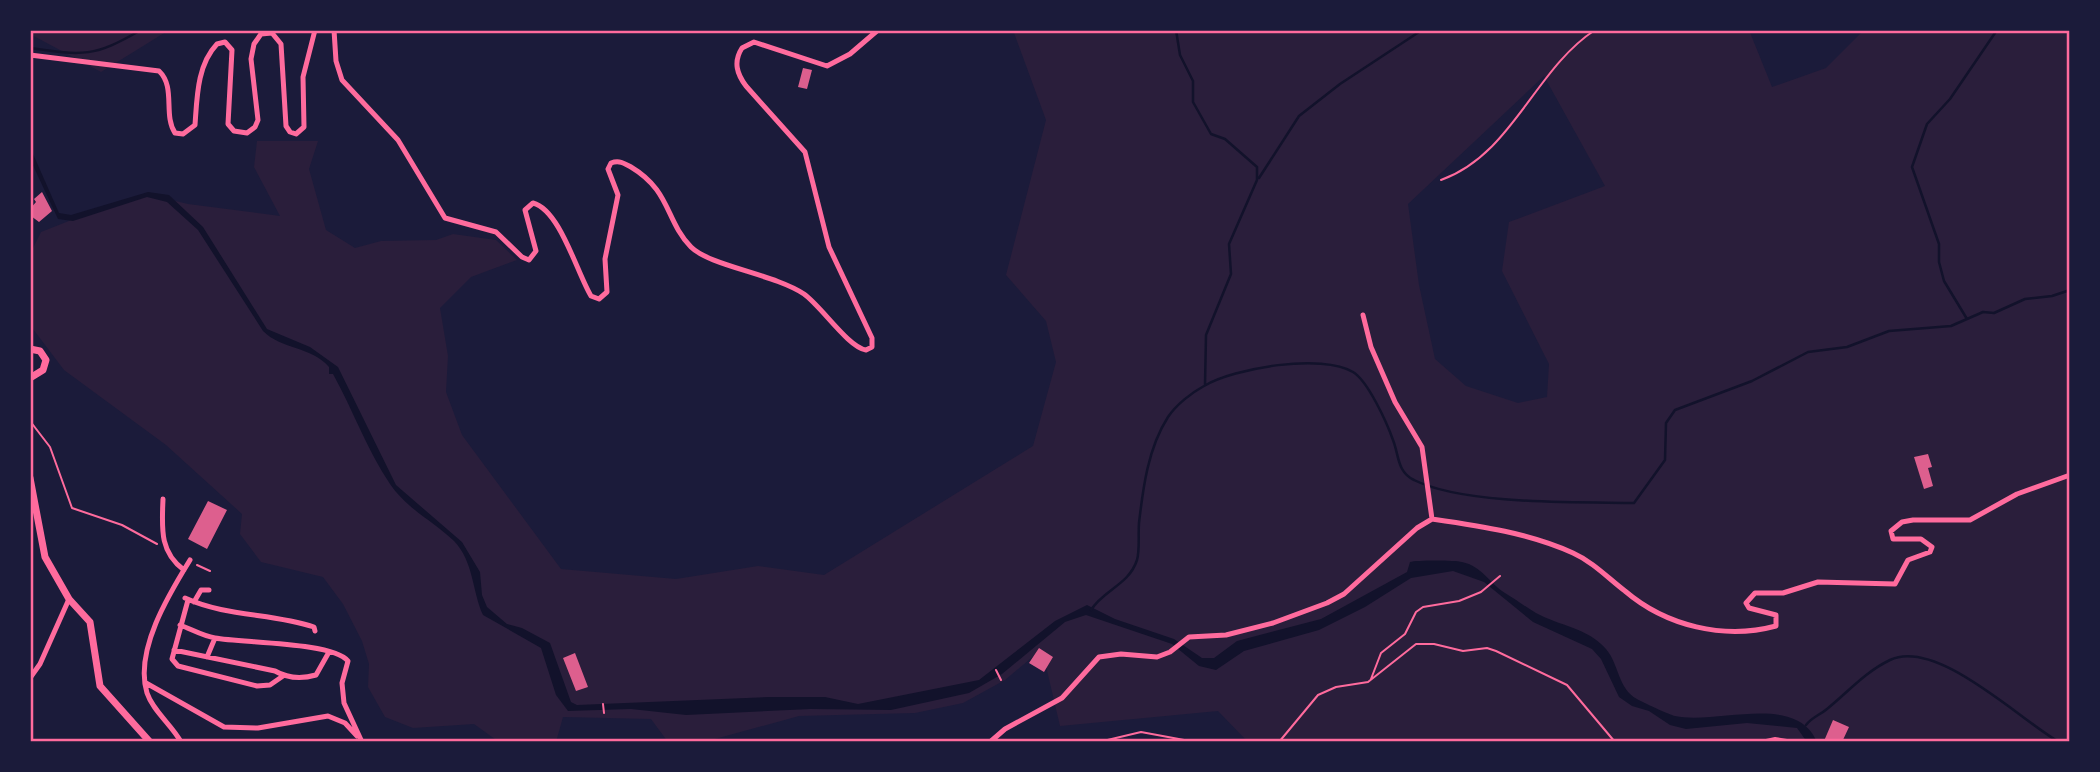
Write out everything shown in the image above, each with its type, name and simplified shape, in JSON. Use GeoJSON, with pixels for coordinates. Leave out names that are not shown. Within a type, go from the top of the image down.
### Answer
{"type":"FeatureCollection","features":[{"type":"Feature","properties":{"kind":"street"},"geometry":{"type":"LineString","coordinates":[[30,55],[159,71],[166,80],[171,126],[176,133],[183,134],[195,125],[197,88],[210,53],[217,44],[225,42],[232,50],[229,124],[234,131],[247,133],[255,127],[257,120],[252,51],[261,34],[272,33],[281,44],[286,126],[290,132],[296,134],[304,127],[303,76],[315,30]]}},
{"type":"Feature","properties":{"kind":"street"},"geometry":{"type":"LineString","coordinates":[[334,30],[336,61],[342,80],[398,140],[445,218],[496,232],[522,257],[530,260],[536,251],[525,210],[533,203],[539,204],[551,216],[588,290],[600,299],[607,292],[606,259],[618,203],[608,169],[611,163],[620,162],[640,173],[658,189],[687,241],[699,253],[763,274],[802,293],[822,309],[855,345],[866,350],[872,347],[872,338],[829,247],[809,160],[799,145],[746,86],[739,76],[736,62],[742,48],[754,42],[827,66],[850,54],[878,30]]}},
{"type":"Feature","properties":{"kind":"street"},"geometry":{"type":"LineString","coordinates":[[1363,315],[1371,347],[1404,418],[1422,447],[1432,519]]}},
{"type":"Feature","properties":{"kind":"street"},"geometry":{"type":"LineString","coordinates":[[30,349],[40,351],[46,360],[43,370],[30,378]]}},
{"type":"Feature","properties":{"kind":"street"},"geometry":{"type":"LineString","coordinates":[[990,742],[1005,729],[1062,698],[1099,657],[1121,654],[1148,658],[1170,652],[1189,637],[1226,635],[1273,623],[1334,599],[1432,519],[1502,530],[1574,553],[1656,612],[1689,626],[1735,632],[1776,626],[1776,615],[1749,608],[1746,603],[1755,593],[1783,593],[1818,582],[1895,584],[1908,560],[1930,552],[1932,547],[1921,538],[1893,539],[1891,531],[1902,522],[1970,520],[2017,494],[2070,475]]}},
{"type":"Feature","properties":{"kind":"street"},"geometry":{"type":"LineString","coordinates":[[30,478],[45,557],[69,599],[90,622],[100,686],[150,742]]}},
{"type":"Feature","properties":{"kind":"street"},"geometry":{"type":"LineString","coordinates":[[163,499],[161,534],[166,549],[184,570]]}},
{"type":"Feature","properties":{"kind":"street"},"geometry":{"type":"LineString","coordinates":[[181,742],[148,695],[146,683],[152,629],[190,561]]}},
{"type":"Feature","properties":{"kind":"street"},"geometry":{"type":"LineString","coordinates":[[209,590],[201,590],[189,600],[180,625],[172,659],[184,669],[249,685],[270,685],[283,676],[316,675],[329,652]]}},
{"type":"Feature","properties":{"kind":"street"},"geometry":{"type":"LineString","coordinates":[[30,678],[40,664],[54,626],[69,599]]}},
{"type":"Feature","properties":{"kind":"street"},"geometry":{"type":"LineString","coordinates":[[189,600],[238,615],[294,620],[314,626],[316,631]]}},
{"type":"Feature","properties":{"kind":"street"},"geometry":{"type":"LineString","coordinates":[[180,625],[215,638],[315,646],[344,656],[348,661],[342,683],[344,703],[362,742]]}},
{"type":"Feature","properties":{"kind":"street"},"geometry":{"type":"LineString","coordinates":[[207,657],[215,638]]}},
{"type":"Feature","properties":{"kind":"street"},"geometry":{"type":"LineString","coordinates":[[174,650],[275,671],[283,676]]}},
{"type":"Feature","properties":{"kind":"street"},"geometry":{"type":"LineString","coordinates":[[146,683],[224,727],[258,728],[328,716],[345,723],[362,742]]}},
{"type":"Feature","properties":{"kind":"path"},"geometry":{"type":"LineString","coordinates":[[1441,180],[1460,174],[1506,134],[1568,50],[1595,30]]}},
{"type":"Feature","properties":{"kind":"path"},"geometry":{"type":"LineString","coordinates":[[30,421],[50,447],[67,502],[72,508],[122,525],[166,549]]}},
{"type":"Feature","properties":{"kind":"path"},"geometry":{"type":"LineString","coordinates":[[190,561],[210,571]]}},
{"type":"Feature","properties":{"kind":"path"},"geometry":{"type":"LineString","coordinates":[[1371,680],[1381,653],[1405,634],[1416,612],[1423,607],[1450,605],[1481,592],[1500,576]]}},
{"type":"Feature","properties":{"kind":"path"},"geometry":{"type":"LineString","coordinates":[[1279,742],[1318,695],[1329,689],[1360,685],[1371,680],[1416,644],[1434,644],[1463,651],[1487,648],[1496,650],[1567,685],[1615,742]]}},
{"type":"Feature","properties":{"kind":"path"},"geometry":{"type":"LineString","coordinates":[[996,670],[1001,680]]}},
{"type":"Feature","properties":{"kind":"path"},"geometry":{"type":"LineString","coordinates":[[603,704],[604,713]]}},
{"type":"Feature","properties":{"kind":"path"},"geometry":{"type":"LineString","coordinates":[[1099,742],[1141,732],[1195,742]]}},
{"type":"Feature","properties":{"kind":"path"},"geometry":{"type":"LineString","coordinates":[[1757,742],[1775,738],[1799,742]]}},
{"type":"Feature","properties":{"kind":"path"},"geometry":{"type":"LineString","coordinates":[[1230,742],[1249,742]]}},
{"type":"Feature","properties":{"kind":"shaded area"},"geometry":{"type":"Polygon","coordinates":[[[30,30],[169,30],[101,72],[30,34],[30,30]]]}},
{"type":"Feature","properties":{"kind":"shaded area"},"geometry":{"type":"Polygon","coordinates":[[[1013,30],[1749,30],[1772,87],[1826,68],[1864,30],[2070,30],[2070,742],[1248,742],[1218,711],[1060,726],[1042,649],[1005,680],[963,703],[915,713],[799,716],[704,742],[668,742],[651,719],[563,717],[556,742],[499,742],[474,724],[413,728],[385,717],[368,687],[369,664],[362,641],[343,604],[323,577],[261,562],[240,534],[242,514],[166,445],[64,370],[30,325],[30,254],[41,232],[117,202],[147,194],[188,204],[280,216],[254,167],[257,141],[318,141],[309,169],[326,230],[355,248],[381,241],[436,240],[453,234],[496,240],[517,260],[471,277],[440,308],[448,356],[446,392],[462,435],[561,569],[676,579],[758,566],[824,575],[1033,446],[1056,362],[1046,321],[1006,275],[1046,120],[1013,30]],[[1544,76],[1408,204],[1419,285],[1435,359],[1466,386],[1518,403],[1547,397],[1549,364],[1502,271],[1509,222],[1605,186],[1544,76]]]}},
{"type":"Feature","properties":{"kind":"shaded area"},"geometry":{"type":"Polygon","coordinates":[[[30,147],[59,213],[71,215],[148,192],[169,195],[203,227],[267,329],[310,347],[338,367],[396,485],[462,542],[480,572],[482,595],[487,607],[507,624],[522,628],[550,643],[571,702],[577,705],[769,697],[825,697],[858,704],[979,680],[1055,621],[1087,605],[1115,619],[1174,639],[1202,658],[1214,658],[1237,641],[1321,619],[1407,572],[1410,562],[1444,561],[1462,562],[1475,567],[1499,589],[1536,613],[1591,636],[1610,655],[1626,689],[1644,703],[1675,716],[1693,718],[1774,714],[1792,718],[1807,727],[1817,742],[1807,742],[1797,728],[1747,723],[1686,729],[1670,725],[1649,711],[1632,706],[1619,697],[1601,659],[1592,649],[1533,622],[1484,582],[1453,571],[1411,578],[1365,607],[1319,630],[1244,651],[1216,670],[1199,666],[1172,644],[1086,615],[1065,622],[1002,674],[969,693],[891,710],[811,709],[686,715],[631,709],[568,711],[556,695],[541,648],[483,615],[461,549],[404,501],[390,484],[374,458],[333,374],[329,374],[329,367],[314,355],[279,342],[263,331],[198,230],[167,202],[147,197],[73,221],[58,219],[30,159],[30,147]]]}},
{"type":"Feature","properties":{"kind":"building"},"geometry":{"type":"Polygon","coordinates":[[[803,68],[812,70],[807,89],[798,87],[803,68]]]}},
{"type":"Feature","properties":{"kind":"building"},"geometry":{"type":"Polygon","coordinates":[[[42,192],[52,211],[39,222],[31,216],[30,209],[36,202],[34,199],[42,192]]]}},
{"type":"Feature","properties":{"kind":"building"},"geometry":{"type":"Polygon","coordinates":[[[1928,454],[1932,467],[1928,468],[1933,486],[1924,489],[1914,457],[1928,454]]]}},
{"type":"Feature","properties":{"kind":"building"},"geometry":{"type":"Polygon","coordinates":[[[208,501],[227,510],[207,549],[188,539],[208,501]]]}},
{"type":"Feature","properties":{"kind":"building"},"geometry":{"type":"Polygon","coordinates":[[[1039,648],[1053,657],[1044,672],[1029,663],[1039,648]]]}},
{"type":"Feature","properties":{"kind":"building"},"geometry":{"type":"Polygon","coordinates":[[[575,653],[588,687],[576,691],[563,658],[575,653]]]}},
{"type":"Feature","properties":{"kind":"building"},"geometry":{"type":"Polygon","coordinates":[[[1833,720],[1849,727],[1842,742],[1824,741],[1833,720]]]}},
{"type":"Feature","properties":{"kind":"waterway"},"geometry":{"type":"LineString","coordinates":[[30,48],[88,52],[99,50],[141,30]]}},
{"type":"Feature","properties":{"kind":"waterway"},"geometry":{"type":"LineString","coordinates":[[1176,30],[1180,55],[1193,81],[1193,102],[1211,134],[1225,139],[1257,167],[1257,180],[1229,244],[1231,274],[1206,335],[1205,385]]}},
{"type":"Feature","properties":{"kind":"waterway"},"geometry":{"type":"LineString","coordinates":[[1259,178],[1299,116],[1340,84],[1422,30]]}},
{"type":"Feature","properties":{"kind":"waterway"},"geometry":{"type":"LineString","coordinates":[[1967,319],[1944,281],[1939,262],[1939,244],[1912,167],[1927,124],[1950,99],[1997,30]]}},
{"type":"Feature","properties":{"kind":"waterway"},"geometry":{"type":"LineString","coordinates":[[1091,610],[1102,597],[1128,576],[1137,560],[1142,496],[1161,429],[1179,404],[1218,379],[1278,365],[1300,363],[1339,366],[1353,372],[1365,384],[1390,433],[1399,463],[1408,477],[1414,480],[1435,488],[1491,498],[1634,503],[1665,460],[1666,423],[1675,410],[1752,381],[1808,352],[1847,347],[1889,331],[1951,326],[1983,312],[1994,313],[2025,299],[2052,296],[2070,290]]}},
{"type":"Feature","properties":{"kind":"waterway"},"geometry":{"type":"LineString","coordinates":[[1806,725],[1873,670],[1890,660],[1909,656],[1931,660],[1954,670],[2059,742]]}}]}
